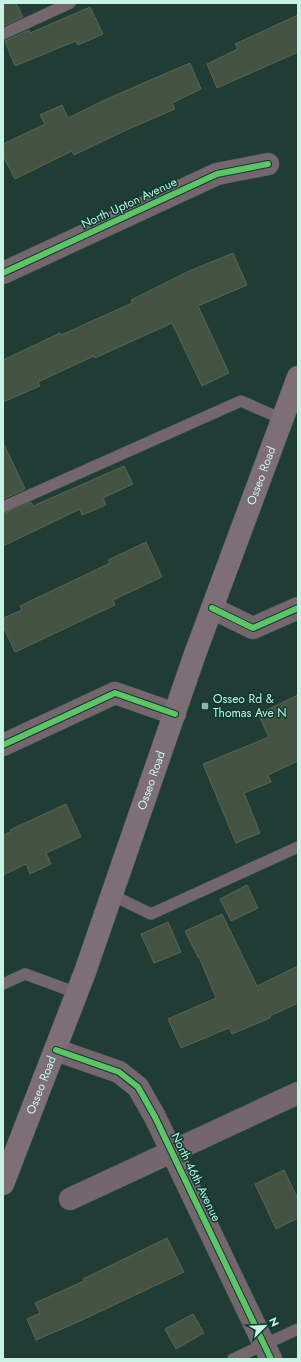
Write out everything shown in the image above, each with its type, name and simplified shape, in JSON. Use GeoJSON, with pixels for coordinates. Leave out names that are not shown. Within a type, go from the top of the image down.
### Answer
{"type":"FeatureCollection","features":[{"type":"Feature","properties":{"kind":"main road","name":"Osseo Road"},"geometry":{"type":"LineString","coordinates":[[3,1184],[77,993],[212,608],[298,377]]}},
{"type":"Feature","properties":{"kind":"street","name":"North Upton Avenue"},"geometry":{"type":"LineString","coordinates":[[3,274],[217,174],[268,164]]}},
{"type":"Feature","properties":{"kind":"street"},"geometry":{"type":"LineString","coordinates":[[212,608],[253,628],[298,608]]}},
{"type":"Feature","properties":{"kind":"street"},"geometry":{"type":"LineString","coordinates":[[3,745],[115,693],[174,714]]}},
{"type":"Feature","properties":{"kind":"street","name":"North 46th Avenue"},"geometry":{"type":"LineString","coordinates":[[56,1050],[119,1072],[138,1087],[155,1117],[268,1352]]}},
{"type":"Feature","properties":{"kind":"street"},"geometry":{"type":"LineString","coordinates":[[70,1198],[298,1093]]}},
{"type":"Feature","properties":{"kind":"lane"},"geometry":{"type":"LineString","coordinates":[[3,34],[70,3]]}},
{"type":"Feature","properties":{"kind":"lane"},"geometry":{"type":"LineString","coordinates":[[3,507],[240,401],[282,419]]}},
{"type":"Feature","properties":{"kind":"lane"},"geometry":{"type":"LineString","coordinates":[[112,895],[151,914],[298,847]]}},
{"type":"Feature","properties":{"kind":"lane"},"geometry":{"type":"LineString","coordinates":[[3,984],[25,974],[77,993]]}},
{"type":"Feature","properties":{"kind":"lane"},"geometry":{"type":"LineString","coordinates":[[233,1359],[268,1352],[298,1329]]}},
{"type":"Feature","properties":{"kind":"building"},"geometry":{"type":"Polygon","coordinates":[[[3,3],[16,3],[23,17],[3,26],[3,3]]]}},
{"type":"Feature","properties":{"kind":"building"},"geometry":{"type":"Polygon","coordinates":[[[90,7],[103,34],[78,45],[76,41],[15,66],[5,41],[29,30],[30,33],[90,7]]]}},
{"type":"Feature","properties":{"kind":"building"},"geometry":{"type":"Polygon","coordinates":[[[298,15],[298,52],[217,88],[207,64],[238,49],[235,44],[298,15]]]}},
{"type":"Feature","properties":{"kind":"building"},"geometry":{"type":"Polygon","coordinates":[[[190,63],[201,89],[172,103],[175,109],[74,155],[72,151],[15,179],[3,156],[3,144],[45,124],[40,115],[62,105],[68,118],[109,98],[190,63]]]}},
{"type":"Feature","properties":{"kind":"building"},"geometry":{"type":"Polygon","coordinates":[[[233,253],[247,285],[198,306],[229,373],[202,386],[172,323],[95,358],[94,356],[38,382],[40,386],[3,402],[3,360],[60,333],[61,335],[132,303],[131,300],[187,272],[233,253]]]}},
{"type":"Feature","properties":{"kind":"building"},"geometry":{"type":"Polygon","coordinates":[[[3,442],[25,489],[3,499],[3,442]]]}},
{"type":"Feature","properties":{"kind":"building"},"geometry":{"type":"Polygon","coordinates":[[[124,466],[133,484],[103,498],[106,505],[82,515],[80,509],[3,546],[3,514],[31,502],[33,506],[124,466]]]}},
{"type":"Feature","properties":{"kind":"building"},"geometry":{"type":"Polygon","coordinates":[[[146,542],[162,577],[113,600],[115,605],[15,652],[3,626],[3,618],[22,610],[20,606],[110,563],[108,560],[146,542]]]}},
{"type":"Feature","properties":{"kind":"building"},"geometry":{"type":"Polygon","coordinates":[[[298,695],[298,761],[268,775],[271,782],[244,793],[260,833],[236,843],[203,764],[269,737],[258,714],[298,695]]]}},
{"type":"Feature","properties":{"kind":"building"},"geometry":{"type":"Polygon","coordinates":[[[66,804],[81,837],[46,853],[51,864],[30,874],[26,864],[3,875],[3,835],[11,832],[10,830],[66,804]]]}},
{"type":"Feature","properties":{"kind":"building"},"geometry":{"type":"Polygon","coordinates":[[[247,885],[258,908],[231,921],[220,899],[247,885]]]}},
{"type":"Feature","properties":{"kind":"building"},"geometry":{"type":"Polygon","coordinates":[[[222,914],[257,986],[298,966],[298,1003],[270,1016],[270,1018],[232,1034],[229,1028],[181,1048],[168,1019],[216,998],[199,957],[185,931],[222,914]]]}},
{"type":"Feature","properties":{"kind":"building"},"geometry":{"type":"Polygon","coordinates":[[[168,922],[181,952],[154,963],[141,934],[168,922]]]}},
{"type":"Feature","properties":{"kind":"building"},"geometry":{"type":"Polygon","coordinates":[[[284,1170],[298,1199],[298,1218],[276,1229],[255,1184],[284,1170]]]}},
{"type":"Feature","properties":{"kind":"building"},"geometry":{"type":"Polygon","coordinates":[[[167,1238],[184,1272],[36,1340],[27,1319],[40,1313],[35,1303],[84,1281],[83,1279],[167,1238]]]}},
{"type":"Feature","properties":{"kind":"building"},"geometry":{"type":"Polygon","coordinates":[[[193,1314],[204,1333],[176,1349],[165,1329],[193,1314]]]}},
{"type":"Feature","properties":{"kind":"cycle path"},"geometry":{"type":"LineString","coordinates":[[3,273],[217,174],[268,164]]}},
{"type":"Feature","properties":{"kind":"cycle path"},"geometry":{"type":"LineString","coordinates":[[212,608],[253,628],[298,608]]}},
{"type":"Feature","properties":{"kind":"cycle path"},"geometry":{"type":"LineString","coordinates":[[3,745],[115,693],[175,714]]}},
{"type":"Feature","properties":{"kind":"cycle path"},"geometry":{"type":"LineString","coordinates":[[56,1050],[119,1072],[138,1087],[155,1117],[271,1359]]}},
{"type":"Feature","properties":{"kind":"place","name":"Osseo Rd & Thomas Ave N"},"geometry":{"type":"Point","coordinates":[205,706]}}]}
